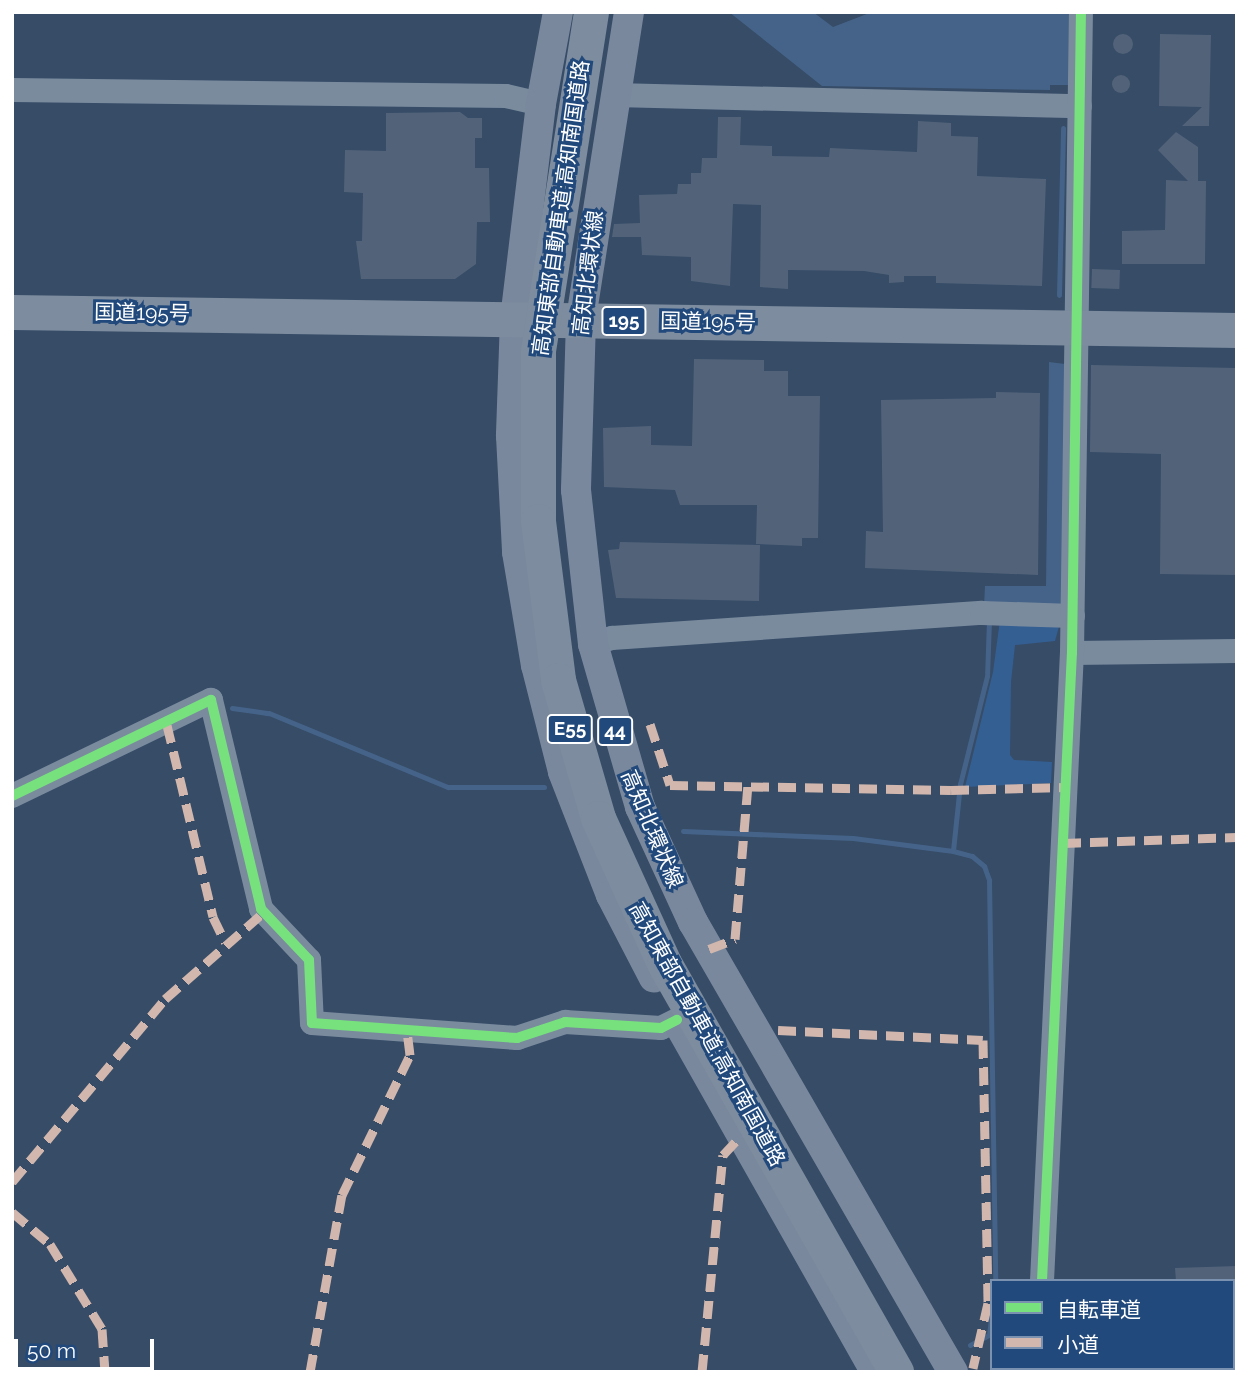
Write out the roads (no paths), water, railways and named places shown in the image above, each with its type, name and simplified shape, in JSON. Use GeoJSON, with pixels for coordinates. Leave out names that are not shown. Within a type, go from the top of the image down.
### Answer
{"type":"FeatureCollection","features":[{"type":"Feature","properties":{"kind":"highway","name":"高知東部自動車道;高知南国道路"},"geometry":{"type":"LineString","coordinates":[[591,12],[538,351],[538,521],[558,680],[598,818],[664,963],[896,1372]]}},
{"type":"Feature","properties":{"kind":"highway","name":"国道195号"},"geometry":{"type":"LineString","coordinates":[[12,312],[1237,330]]}},
{"type":"Feature","properties":{"kind":"main road"},"geometry":{"type":"LineString","coordinates":[[558,12],[541,104],[515,319],[512,499],[536,665],[563,772],[611,895],[677,1020],[876,1372]]}},
{"type":"Feature","properties":{"kind":"main road","name":"高知北環状線"},"geometry":{"type":"LineString","coordinates":[[629,12],[581,320],[576,490],[593,644],[622,755],[666,866],[693,922],[953,1372]]}},
{"type":"Feature","properties":{"kind":"street"},"geometry":{"type":"LineString","coordinates":[[1042,1279],[1072,653],[1081,12]]}},
{"type":"Feature","properties":{"kind":"street"},"geometry":{"type":"LineString","coordinates":[[12,90],[506,96],[541,104]]}},
{"type":"Feature","properties":{"kind":"street"},"geometry":{"type":"LineString","coordinates":[[615,95],[1080,106]]}},
{"type":"Feature","properties":{"kind":"street"},"geometry":{"type":"LineString","coordinates":[[593,644],[612,638],[990,613],[1073,616]]}},
{"type":"Feature","properties":{"kind":"street"},"geometry":{"type":"LineString","coordinates":[[1072,653],[1237,651]]}},
{"type":"Feature","properties":{"kind":"street"},"geometry":{"type":"LineString","coordinates":[[12,796],[211,700],[261,909],[309,960],[312,1023],[517,1038],[565,1023],[661,1028],[677,1020]]}},
{"type":"Feature","properties":{"kind":"waterway"},"geometry":{"type":"LineString","coordinates":[[1059,295],[1063,128]]}},
{"type":"Feature","properties":{"kind":"waterway"},"geometry":{"type":"LineString","coordinates":[[989,620],[987,676],[960,784],[953,851],[972,856],[984,866],[989,880],[995,1279]]}},
{"type":"Feature","properties":{"kind":"waterway"},"geometry":{"type":"LineString","coordinates":[[232,708],[269,713],[448,787],[544,787]]}},
{"type":"Feature","properties":{"kind":"waterway"},"geometry":{"type":"LineString","coordinates":[[683,831],[853,838],[953,851]]}},
{"type":"Feature","properties":{"kind":"waterway"},"geometry":{"type":"LineString","coordinates":[[970,1345],[989,1335],[990,1327]]}}]}
